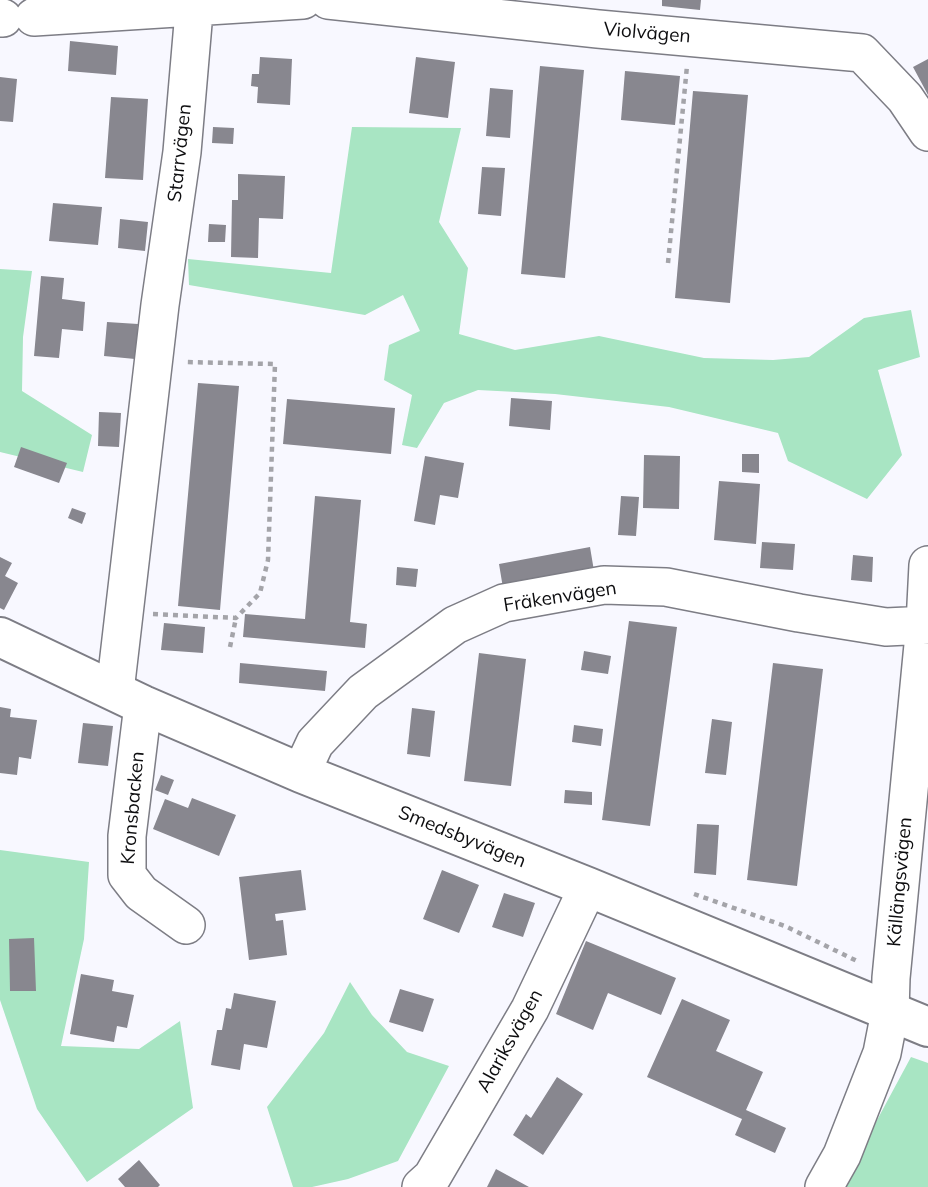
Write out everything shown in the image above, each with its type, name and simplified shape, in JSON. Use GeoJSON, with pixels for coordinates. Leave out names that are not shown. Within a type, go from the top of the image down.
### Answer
{"type":"FeatureCollection","features":[{"type":"Feature","properties":{"kind":"main road","name":"Smedsbyvägen"},"geometry":{"type":"LineString","coordinates":[[0,636],[129,698],[301,773],[588,887],[840,972],[890,1012],[928,1027]]}},
{"type":"Feature","properties":{"kind":"street"},"geometry":{"type":"LineString","coordinates":[[12,18],[195,4],[303,0]]}},
{"type":"Feature","properties":{"kind":"street","name":"Violvägen"},"geometry":{"type":"LineString","coordinates":[[328,0],[599,15],[862,53],[905,98],[928,132]]}},
{"type":"Feature","properties":{"kind":"street","name":"Starrvägen"},"geometry":{"type":"LineString","coordinates":[[129,698],[124,612],[160,305],[183,152],[195,4]]}},
{"type":"Feature","properties":{"kind":"street","name":"Källängsvägen"},"geometry":{"type":"LineString","coordinates":[[824,1187],[842,1154],[882,1053],[890,1012],[905,820],[926,625],[928,565]]}},
{"type":"Feature","properties":{"kind":"street","name":"Fräkenvägen"},"geometry":{"type":"LineString","coordinates":[[301,773],[315,743],[363,692],[455,625],[503,603],[604,585],[666,587],[886,627],[926,625]]}},
{"type":"Feature","properties":{"kind":"street","name":"Kronsbacken"},"geometry":{"type":"LineString","coordinates":[[129,698],[127,875],[141,893],[186,925]]}},
{"type":"Feature","properties":{"kind":"street","name":"Alariksvägen"},"geometry":{"type":"LineString","coordinates":[[421,1187],[432,1177],[530,1009],[588,887]]}},
{"type":"Feature","properties":{"kind":"path"},"geometry":{"type":"LineString","coordinates":[[668,263],[687,63],[676,63]]}},
{"type":"Feature","properties":{"kind":"path"},"geometry":{"type":"LineString","coordinates":[[154,361],[275,364],[268,560],[260,593],[236,618],[230,647]]}},
{"type":"Feature","properties":{"kind":"path"},"geometry":{"type":"LineString","coordinates":[[124,612],[236,618]]}},
{"type":"Feature","properties":{"kind":"green space"},"geometry":{"type":"Polygon","coordinates":[[[352,127],[461,128],[439,222],[468,268],[459,334],[515,350],[599,336],[704,358],[773,360],[809,357],[864,318],[911,310],[920,357],[878,370],[902,455],[867,499],[788,461],[778,433],[669,407],[555,394],[478,390],[444,403],[417,448],[402,445],[412,395],[384,380],[389,345],[420,331],[403,295],[365,315],[189,285],[188,259],[331,273],[352,127]]]}},
{"type":"Feature","properties":{"kind":"green space"},"geometry":{"type":"Polygon","coordinates":[[[0,269],[32,271],[23,337],[22,391],[92,435],[83,472],[0,452],[0,269]]]}},
{"type":"Feature","properties":{"kind":"green space"},"geometry":{"type":"Polygon","coordinates":[[[0,850],[89,862],[84,939],[61,1046],[139,1049],[180,1021],[193,1108],[87,1182],[37,1109],[0,1000],[0,850]]]}},
{"type":"Feature","properties":{"kind":"green space"},"geometry":{"type":"Polygon","coordinates":[[[350,982],[372,1015],[407,1052],[449,1066],[398,1161],[348,1179],[312,1187],[293,1187],[267,1107],[324,1033],[350,982]]]}},
{"type":"Feature","properties":{"kind":"green space"},"geometry":{"type":"Polygon","coordinates":[[[911,1057],[928,1063],[928,1187],[841,1187],[911,1057]]]}},
{"type":"Feature","properties":{"kind":"building"},"geometry":{"type":"Polygon","coordinates":[[[662,0],[701,0],[700,10],[662,6],[662,0]]]}},
{"type":"Feature","properties":{"kind":"building"},"geometry":{"type":"Polygon","coordinates":[[[70,41],[118,46],[116,75],[68,71],[70,41]]]}},
{"type":"Feature","properties":{"kind":"building"},"geometry":{"type":"Polygon","coordinates":[[[260,57],[292,59],[290,105],[257,103],[258,87],[251,86],[252,74],[259,74],[260,57]]]}},
{"type":"Feature","properties":{"kind":"building"},"geometry":{"type":"Polygon","coordinates":[[[416,57],[455,62],[448,118],[409,113],[416,57]]]}},
{"type":"Feature","properties":{"kind":"building"},"geometry":{"type":"Polygon","coordinates":[[[928,59],[928,95],[913,67],[928,59]]]}},
{"type":"Feature","properties":{"kind":"building"},"geometry":{"type":"Polygon","coordinates":[[[540,66],[584,70],[565,278],[521,274],[540,66]]]}},
{"type":"Feature","properties":{"kind":"building"},"geometry":{"type":"Polygon","coordinates":[[[625,71],[680,76],[675,125],[621,120],[625,71]]]}},
{"type":"Feature","properties":{"kind":"building"},"geometry":{"type":"Polygon","coordinates":[[[0,77],[17,79],[13,122],[0,121],[0,77]]]}},
{"type":"Feature","properties":{"kind":"building"},"geometry":{"type":"Polygon","coordinates":[[[490,88],[513,90],[510,138],[486,136],[490,88]]]}},
{"type":"Feature","properties":{"kind":"building"},"geometry":{"type":"Polygon","coordinates":[[[693,91],[748,95],[730,303],[675,298],[693,91]]]}},
{"type":"Feature","properties":{"kind":"building"},"geometry":{"type":"Polygon","coordinates":[[[111,97],[148,99],[143,180],[105,178],[111,97]]]}},
{"type":"Feature","properties":{"kind":"building"},"geometry":{"type":"Polygon","coordinates":[[[213,127],[234,128],[233,144],[212,143],[213,127]]]}},
{"type":"Feature","properties":{"kind":"building"},"geometry":{"type":"Polygon","coordinates":[[[482,167],[505,168],[501,216],[478,214],[482,167]]]}},
{"type":"Feature","properties":{"kind":"building"},"geometry":{"type":"Polygon","coordinates":[[[238,174],[285,176],[283,219],[259,218],[258,258],[231,257],[232,200],[238,200],[238,174]]]}},
{"type":"Feature","properties":{"kind":"building"},"geometry":{"type":"Polygon","coordinates":[[[53,203],[102,207],[98,245],[49,241],[53,203]]]}},
{"type":"Feature","properties":{"kind":"building"},"geometry":{"type":"Polygon","coordinates":[[[120,219],[148,222],[145,251],[118,248],[120,219]]]}},
{"type":"Feature","properties":{"kind":"building"},"geometry":{"type":"Polygon","coordinates":[[[209,224],[226,225],[225,242],[208,242],[209,224]]]}},
{"type":"Feature","properties":{"kind":"building"},"geometry":{"type":"Polygon","coordinates":[[[41,276],[64,278],[62,299],[85,302],[83,331],[62,329],[59,358],[34,356],[41,276]]]}},
{"type":"Feature","properties":{"kind":"building"},"geometry":{"type":"Polygon","coordinates":[[[107,322],[138,324],[135,359],[104,356],[107,322]]]}},
{"type":"Feature","properties":{"kind":"building"},"geometry":{"type":"Polygon","coordinates":[[[198,383],[239,386],[220,610],[178,606],[198,383]]]}},
{"type":"Feature","properties":{"kind":"building"},"geometry":{"type":"Polygon","coordinates":[[[511,398],[552,401],[550,430],[509,426],[511,398]]]}},
{"type":"Feature","properties":{"kind":"building"},"geometry":{"type":"Polygon","coordinates":[[[287,399],[395,408],[391,454],[283,444],[287,399]]]}},
{"type":"Feature","properties":{"kind":"building"},"geometry":{"type":"Polygon","coordinates":[[[99,412],[121,413],[119,447],[98,446],[99,412]]]}},
{"type":"Feature","properties":{"kind":"building"},"geometry":{"type":"Polygon","coordinates":[[[21,447],[67,463],[59,483],[14,467],[21,447]]]}},
{"type":"Feature","properties":{"kind":"building"},"geometry":{"type":"Polygon","coordinates":[[[742,454],[759,454],[759,473],[742,472],[742,454]]]}},
{"type":"Feature","properties":{"kind":"building"},"geometry":{"type":"Polygon","coordinates":[[[644,455],[680,456],[679,509],[643,508],[644,455]]]}},
{"type":"Feature","properties":{"kind":"building"},"geometry":{"type":"Polygon","coordinates":[[[425,456],[464,463],[458,498],[440,495],[435,525],[414,521],[425,456]]]}},
{"type":"Feature","properties":{"kind":"building"},"geometry":{"type":"Polygon","coordinates":[[[719,481],[760,484],[756,544],[714,540],[719,481]]]}},
{"type":"Feature","properties":{"kind":"building"},"geometry":{"type":"Polygon","coordinates":[[[315,496],[361,500],[350,622],[367,624],[365,648],[243,637],[245,614],[305,619],[315,496]]]}},
{"type":"Feature","properties":{"kind":"building"},"geometry":{"type":"Polygon","coordinates":[[[621,496],[639,497],[636,536],[618,535],[621,496]]]}},
{"type":"Feature","properties":{"kind":"building"},"geometry":{"type":"Polygon","coordinates":[[[72,508],[86,513],[82,524],[68,518],[72,508]]]}},
{"type":"Feature","properties":{"kind":"building"},"geometry":{"type":"Polygon","coordinates":[[[762,542],[795,544],[793,570],[760,568],[762,542]]]}},
{"type":"Feature","properties":{"kind":"building"},"geometry":{"type":"Polygon","coordinates":[[[590,547],[595,577],[504,594],[499,564],[590,547]]]}},
{"type":"Feature","properties":{"kind":"building"},"geometry":{"type":"Polygon","coordinates":[[[853,555],[873,557],[872,582],[851,580],[853,555]]]}},
{"type":"Feature","properties":{"kind":"building"},"geometry":{"type":"Polygon","coordinates":[[[0,557],[12,563],[5,576],[18,583],[4,610],[0,608],[0,557]]]}},
{"type":"Feature","properties":{"kind":"building"},"geometry":{"type":"Polygon","coordinates":[[[397,567],[418,569],[416,587],[396,585],[397,567]]]}},
{"type":"Feature","properties":{"kind":"building"},"geometry":{"type":"Polygon","coordinates":[[[629,621],[677,627],[650,826],[602,820],[629,621]]]}},
{"type":"Feature","properties":{"kind":"building"},"geometry":{"type":"Polygon","coordinates":[[[164,623],[205,627],[203,653],[161,650],[164,623]]]}},
{"type":"Feature","properties":{"kind":"building"},"geometry":{"type":"Polygon","coordinates":[[[584,651],[611,656],[608,674],[581,670],[584,651]]]}},
{"type":"Feature","properties":{"kind":"building"},"geometry":{"type":"Polygon","coordinates":[[[479,653],[526,659],[511,786],[464,781],[479,653]]]}},
{"type":"Feature","properties":{"kind":"building"},"geometry":{"type":"Polygon","coordinates":[[[240,663],[327,671],[325,691],[239,683],[240,663]]]}},
{"type":"Feature","properties":{"kind":"building"},"geometry":{"type":"Polygon","coordinates":[[[773,663],[823,669],[797,886],[747,880],[773,663]]]}},
{"type":"Feature","properties":{"kind":"building"},"geometry":{"type":"Polygon","coordinates":[[[0,707],[11,709],[10,717],[37,720],[31,759],[19,757],[17,775],[0,773],[0,707]]]}},
{"type":"Feature","properties":{"kind":"building"},"geometry":{"type":"Polygon","coordinates":[[[412,708],[435,711],[430,757],[407,754],[412,708]]]}},
{"type":"Feature","properties":{"kind":"building"},"geometry":{"type":"Polygon","coordinates":[[[712,719],[732,722],[726,775],[705,773],[712,719]]]}},
{"type":"Feature","properties":{"kind":"building"},"geometry":{"type":"Polygon","coordinates":[[[83,723],[113,726],[108,766],[78,763],[83,723]]]}},
{"type":"Feature","properties":{"kind":"building"},"geometry":{"type":"Polygon","coordinates":[[[574,725],[603,729],[601,746],[572,742],[574,725]]]}},
{"type":"Feature","properties":{"kind":"building"},"geometry":{"type":"Polygon","coordinates":[[[161,775],[174,780],[168,795],[155,790],[161,775]]]}},
{"type":"Feature","properties":{"kind":"building"},"geometry":{"type":"Polygon","coordinates":[[[565,790],[592,792],[592,805],[564,803],[565,790]]]}},
{"type":"Feature","properties":{"kind":"building"},"geometry":{"type":"Polygon","coordinates":[[[192,798],[236,815],[219,856],[153,829],[165,799],[188,808],[192,798]]]}},
{"type":"Feature","properties":{"kind":"building"},"geometry":{"type":"Polygon","coordinates":[[[697,824],[719,825],[716,875],[694,873],[697,824]]]}},
{"type":"Feature","properties":{"kind":"building"},"geometry":{"type":"Polygon","coordinates":[[[301,870],[306,910],[275,914],[276,921],[283,920],[287,955],[249,960],[239,877],[301,870]]]}},
{"type":"Feature","properties":{"kind":"building"},"geometry":{"type":"Polygon","coordinates":[[[442,870],[479,885],[459,933],[423,919],[442,870]]]}},
{"type":"Feature","properties":{"kind":"building"},"geometry":{"type":"Polygon","coordinates":[[[504,893],[535,903],[523,937],[492,927],[504,893]]]}},
{"type":"Feature","properties":{"kind":"building"},"geometry":{"type":"Polygon","coordinates":[[[34,938],[36,991],[10,991],[9,939],[34,938]]]}},
{"type":"Feature","properties":{"kind":"building"},"geometry":{"type":"Polygon","coordinates":[[[586,941],[676,978],[661,1015],[608,993],[593,1030],[556,1014],[586,941]]]}},
{"type":"Feature","properties":{"kind":"building"},"geometry":{"type":"Polygon","coordinates":[[[81,974],[114,980],[112,991],[134,995],[127,1028],[117,1026],[114,1042],[70,1034],[81,974]]]}},
{"type":"Feature","properties":{"kind":"building"},"geometry":{"type":"Polygon","coordinates":[[[400,989],[434,999],[423,1032],[389,1022],[400,989]]]}},
{"type":"Feature","properties":{"kind":"building"},"geometry":{"type":"Polygon","coordinates":[[[234,993],[276,1001],[267,1048],[244,1044],[240,1070],[211,1065],[217,1030],[222,1030],[226,1008],[231,1009],[234,993]]]}},
{"type":"Feature","properties":{"kind":"building"},"geometry":{"type":"Polygon","coordinates":[[[682,999],[730,1020],[716,1051],[763,1072],[746,1110],[786,1128],[775,1153],[735,1135],[742,1119],[647,1077],[682,999]]]}},
{"type":"Feature","properties":{"kind":"building"},"geometry":{"type":"Polygon","coordinates":[[[557,1077],[583,1094],[543,1155],[513,1135],[526,1114],[531,1118],[557,1077]]]}},
{"type":"Feature","properties":{"kind":"building"},"geometry":{"type":"Polygon","coordinates":[[[139,1160],[160,1185],[158,1187],[125,1187],[118,1179],[139,1160]]]}},
{"type":"Feature","properties":{"kind":"building"},"geometry":{"type":"Polygon","coordinates":[[[496,1169],[529,1187],[487,1187],[496,1169]]]}}]}
